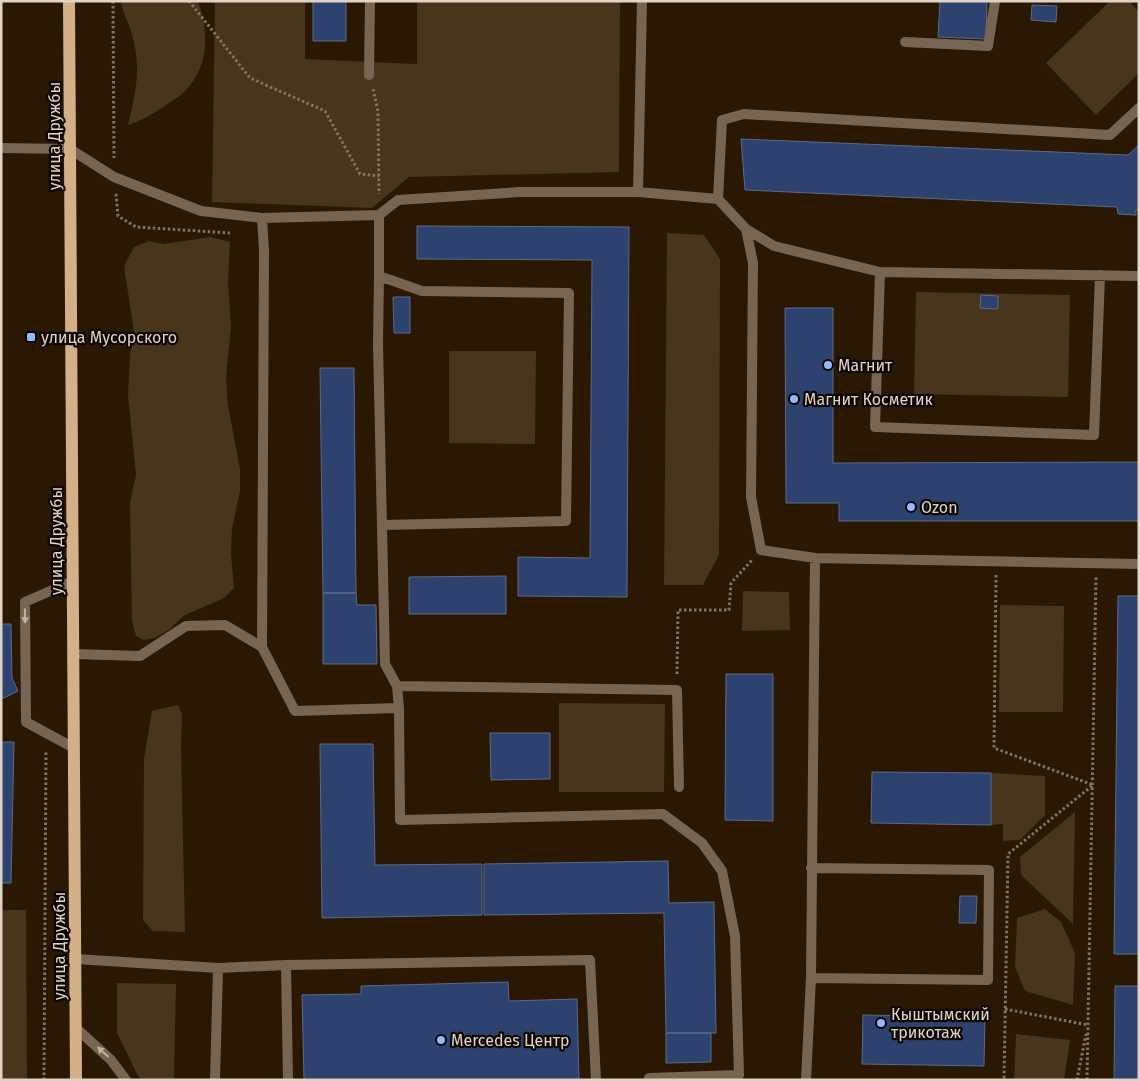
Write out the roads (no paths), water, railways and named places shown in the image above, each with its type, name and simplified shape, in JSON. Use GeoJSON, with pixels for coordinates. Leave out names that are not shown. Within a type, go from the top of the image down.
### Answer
{"type":"FeatureCollection","features":[{"type":"Feature","properties":{"kind":"main road","name":"улица Дружбы"},"geometry":{"type":"LineString","coordinates":[[70,1],[76,1080]]}},
{"type":"Feature","properties":{"kind":"street"},"geometry":{"type":"LineString","coordinates":[[369,75],[370,1]]}},
{"type":"Feature","properties":{"kind":"street"},"geometry":{"type":"LineString","coordinates":[[638,192],[642,1]]}},
{"type":"Feature","properties":{"kind":"street"},"geometry":{"type":"LineString","coordinates":[[905,42],[988,46],[995,1]]}},
{"type":"Feature","properties":{"kind":"street"},"geometry":{"type":"LineString","coordinates":[[718,199],[722,120],[744,114],[1110,135],[1139,108]]}},
{"type":"Feature","properties":{"kind":"street"},"geometry":{"type":"LineString","coordinates":[[1,148],[70,149],[114,176],[201,210],[262,218],[379,215],[398,200],[520,192],[638,192],[718,199],[746,229],[774,246],[880,272],[1139,276]]}},
{"type":"Feature","properties":{"kind":"street"},"geometry":{"type":"LineString","coordinates":[[379,215],[378,343],[386,664],[397,686],[399,708],[400,820],[663,814],[702,843],[722,871],[735,936],[739,1075],[649,1078]]}},
{"type":"Feature","properties":{"kind":"street"},"geometry":{"type":"LineString","coordinates":[[262,218],[264,260],[262,647],[295,711],[399,708]]}},
{"type":"Feature","properties":{"kind":"street"},"geometry":{"type":"LineString","coordinates":[[746,229],[753,263],[751,498],[761,550],[815,558],[1139,564]]}},
{"type":"Feature","properties":{"kind":"street"},"geometry":{"type":"LineString","coordinates":[[880,272],[875,427],[1094,435],[1100,275]]}},
{"type":"Feature","properties":{"kind":"street"},"geometry":{"type":"LineString","coordinates":[[380,276],[422,291],[569,292],[566,521],[382,524]]}},
{"type":"Feature","properties":{"kind":"street"},"geometry":{"type":"LineString","coordinates":[[806,1080],[811,978],[815,558]]}},
{"type":"Feature","properties":{"kind":"street"},"geometry":{"type":"LineString","coordinates":[[73,581],[25,602],[26,722],[74,748]]}},
{"type":"Feature","properties":{"kind":"street"},"geometry":{"type":"LineString","coordinates":[[74,654],[140,656],[186,626],[226,625],[262,647]]}},
{"type":"Feature","properties":{"kind":"street"},"geometry":{"type":"LineString","coordinates":[[397,686],[677,690],[679,786]]}},
{"type":"Feature","properties":{"kind":"street"},"geometry":{"type":"LineString","coordinates":[[811,868],[989,870],[988,980],[811,978]]}},
{"type":"Feature","properties":{"kind":"street"},"geometry":{"type":"LineString","coordinates":[[76,959],[218,968],[286,965],[590,960],[596,1080]]}},
{"type":"Feature","properties":{"kind":"street"},"geometry":{"type":"LineString","coordinates":[[286,965],[288,1080]]}},
{"type":"Feature","properties":{"kind":"street"},"geometry":{"type":"LineString","coordinates":[[215,1080],[218,968]]}},
{"type":"Feature","properties":{"kind":"street"},"geometry":{"type":"LineString","coordinates":[[76,1028],[111,1060],[126,1080]]}},
{"type":"Feature","properties":{"kind":"place","name":"улица Мусорского"},"geometry":{"type":"Point","coordinates":[31,337]}},
{"type":"Feature","properties":{"kind":"place","name":"Магнит"},"geometry":{"type":"Point","coordinates":[828,365]}},
{"type":"Feature","properties":{"kind":"place","name":"Магнит Косметик"},"geometry":{"type":"Point","coordinates":[794,399]}},
{"type":"Feature","properties":{"kind":"place","name":"Ozon"},"geometry":{"type":"Point","coordinates":[911,507]}},
{"type":"Feature","properties":{"kind":"place","name":"Кыштымский трикотаж"},"geometry":{"type":"Point","coordinates":[881,1023]}},
{"type":"Feature","properties":{"kind":"place","name":"Mercedes Центр"},"geometry":{"type":"Point","coordinates":[441,1040]}}]}
